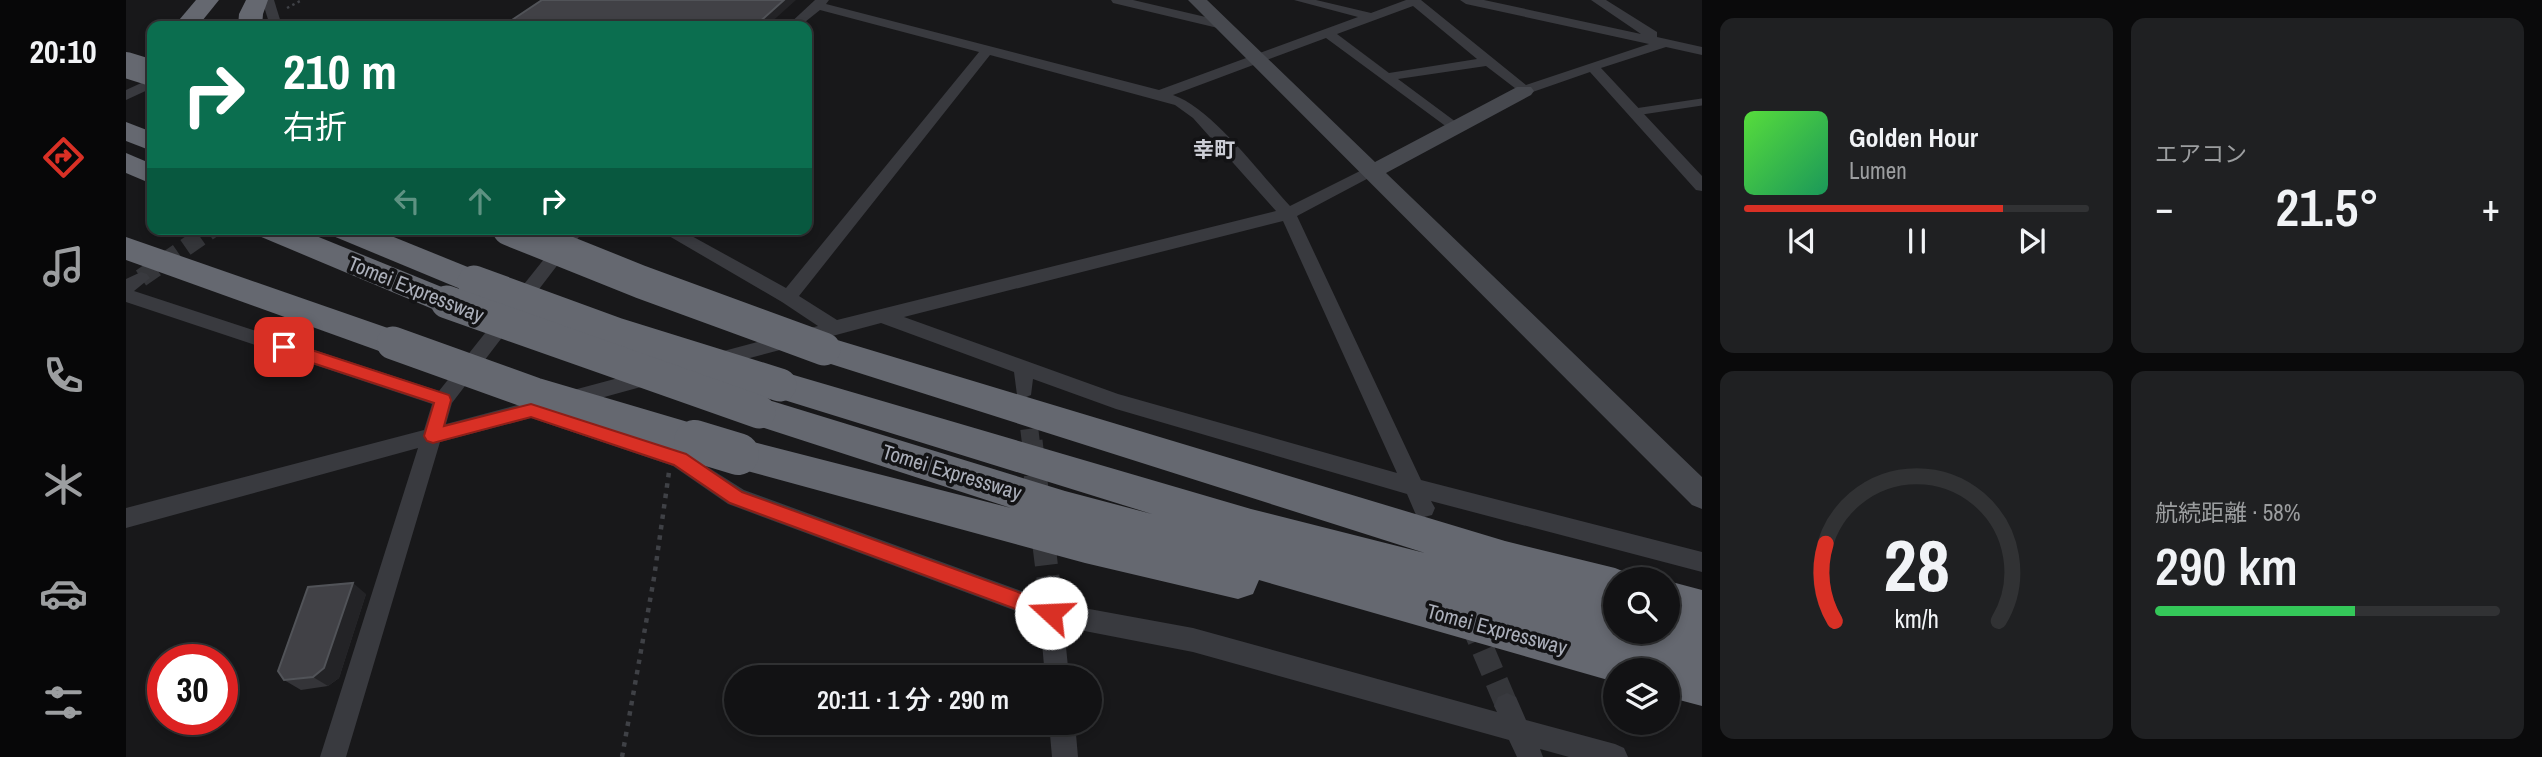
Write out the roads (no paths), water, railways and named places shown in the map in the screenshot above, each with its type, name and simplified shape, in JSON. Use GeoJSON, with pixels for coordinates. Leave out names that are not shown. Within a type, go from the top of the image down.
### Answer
{"type":"FeatureCollection","features":[{"type":"Feature","properties":{"kind":"highway"},"geometry":{"type":"LineString","coordinates":[[252,21],[251,14],[269,14]]}},
{"type":"Feature","properties":{"kind":"highway"},"geometry":{"type":"LineString","coordinates":[[126,75],[147,59]]}},
{"type":"Feature","properties":{"kind":"highway"},"geometry":{"type":"LineString","coordinates":[[126,65],[147,72]]}},
{"type":"Feature","properties":{"kind":"highway"},"geometry":{"type":"LineString","coordinates":[[126,130],[147,140]]}},
{"type":"Feature","properties":{"kind":"highway"},"geometry":{"type":"LineString","coordinates":[[126,162],[147,172]]}},
{"type":"Feature","properties":{"kind":"highway"},"geometry":{"type":"LineString","coordinates":[[126,228],[352,329]]}},
{"type":"Feature","properties":{"kind":"highway","name":"Tomei Expressway"},"geometry":{"type":"LineString","coordinates":[[288,235],[460,292]]}},
{"type":"Feature","properties":{"kind":"highway","name":"Tomei Expressway"},"geometry":{"type":"LineString","coordinates":[[355,235],[460,292],[594,356],[770,399],[1603,619]]}},
{"type":"Feature","properties":{"kind":"highway"},"geometry":{"type":"LineString","coordinates":[[524,235],[641,282],[829,338],[1505,560],[1603,585]]}},
{"type":"Feature","properties":{"kind":"highway"},"geometry":{"type":"LineString","coordinates":[[548,235],[641,282]]}},
{"type":"Feature","properties":{"kind":"highway"},"geometry":{"type":"LineString","coordinates":[[126,248],[534,394],[738,454],[1085,545],[1603,664]]}},
{"type":"Feature","properties":{"kind":"highway","name":"Tomei Expressway"},"geometry":{"type":"LineString","coordinates":[[770,399],[1065,508],[1607,658]]}},
{"type":"Feature","properties":{"kind":"highway"},"geometry":{"type":"LineString","coordinates":[[1680,604],[1702,610]]}},
{"type":"Feature","properties":{"kind":"highway"},"geometry":{"type":"LineString","coordinates":[[1680,638],[1702,644]]}},
{"type":"Feature","properties":{"kind":"highway"},"geometry":{"type":"LineString","coordinates":[[1680,680],[1702,686]]}},
{"type":"Feature","properties":{"kind":"street"},"geometry":{"type":"LineString","coordinates":[[268,0],[269,14]]}},
{"type":"Feature","properties":{"kind":"street"},"geometry":{"type":"LineString","coordinates":[[1117,0],[1222,25]]}},
{"type":"Feature","properties":{"kind":"street"},"geometry":{"type":"LineString","coordinates":[[1196,0],[1702,496]]}},
{"type":"Feature","properties":{"kind":"street"},"geometry":{"type":"LineString","coordinates":[[1300,0],[1374,17]]}},
{"type":"Feature","properties":{"kind":"street"},"geometry":{"type":"LineString","coordinates":[[1466,0],[1702,51]]}},
{"type":"Feature","properties":{"kind":"street"},"geometry":{"type":"LineString","coordinates":[[1597,0],[1702,66]]}},
{"type":"Feature","properties":{"kind":"street"},"geometry":{"type":"LineString","coordinates":[[1160,95],[1414,1],[1524,91]]}},
{"type":"Feature","properties":{"kind":"street"},"geometry":{"type":"LineString","coordinates":[[799,21],[820,2],[1180,102],[1214,130],[1288,214],[1424,508]]}},
{"type":"Feature","properties":{"kind":"street"},"geometry":{"type":"LineString","coordinates":[[1328,34],[1455,128]]}},
{"type":"Feature","properties":{"kind":"street"},"geometry":{"type":"LineString","coordinates":[[126,518],[531,410],[829,338],[884,317],[1288,214],[1524,91],[1665,43]]}},
{"type":"Feature","properties":{"kind":"street"},"geometry":{"type":"LineString","coordinates":[[788,297],[987,50]]}},
{"type":"Feature","properties":{"kind":"street"},"geometry":{"type":"LineString","coordinates":[[1387,77],[1488,62]]}},
{"type":"Feature","properties":{"kind":"street"},"geometry":{"type":"LineString","coordinates":[[1592,66],[1702,186]]}},
{"type":"Feature","properties":{"kind":"street"},"geometry":{"type":"LineString","coordinates":[[126,96],[147,85]]}},
{"type":"Feature","properties":{"kind":"street"},"geometry":{"type":"LineString","coordinates":[[333,757],[443,400],[572,235]]}},
{"type":"Feature","properties":{"kind":"street"},"geometry":{"type":"LineString","coordinates":[[676,235],[788,297],[829,338]]}},
{"type":"Feature","properties":{"kind":"street"},"geometry":{"type":"LineString","coordinates":[[126,295],[443,400]]}},
{"type":"Feature","properties":{"kind":"street"},"geometry":{"type":"LineString","coordinates":[[884,317],[1116,401],[1414,487],[1702,562]]}},
{"type":"Feature","properties":{"kind":"street"},"geometry":{"type":"LineString","coordinates":[[1023,368],[1024,390]]}},
{"type":"Feature","properties":{"kind":"street"},"geometry":{"type":"LineString","coordinates":[[531,410],[671,456],[736,497],[1051,613],[1193,640],[1615,757]]}},
{"type":"Feature","properties":{"kind":"street"},"geometry":{"type":"LineString","coordinates":[[1049,586],[1056,665]]}},
{"type":"Feature","properties":{"kind":"street"},"geometry":{"type":"LineString","coordinates":[[1507,706],[1530,757]]}},
{"type":"Feature","properties":{"kind":"street"},"geometry":{"type":"LineString","coordinates":[[1063,735],[1065,757]]}},
{"type":"Feature","properties":{"kind":"lane"},"geometry":{"type":"LineString","coordinates":[[1635,112],[1702,102]]}},
{"type":"Feature","properties":{"kind":"tunnel"},"geometry":{"type":"LineString","coordinates":[[141,278],[203,235]]}},
{"type":"Feature","properties":{"kind":"tunnel"},"geometry":{"type":"LineString","coordinates":[[1026,402],[1031,443]]}},
{"type":"Feature","properties":{"kind":"tunnel"},"geometry":{"type":"LineString","coordinates":[[1031,441],[1049,586]]}},
{"type":"Feature","properties":{"kind":"tunnel"},"geometry":{"type":"LineString","coordinates":[[1470,619],[1507,706]]}},
{"type":"Feature","properties":{"kind":"district","name":"幸町"},"geometry":{"type":"Point","coordinates":[1214,149]}}]}
